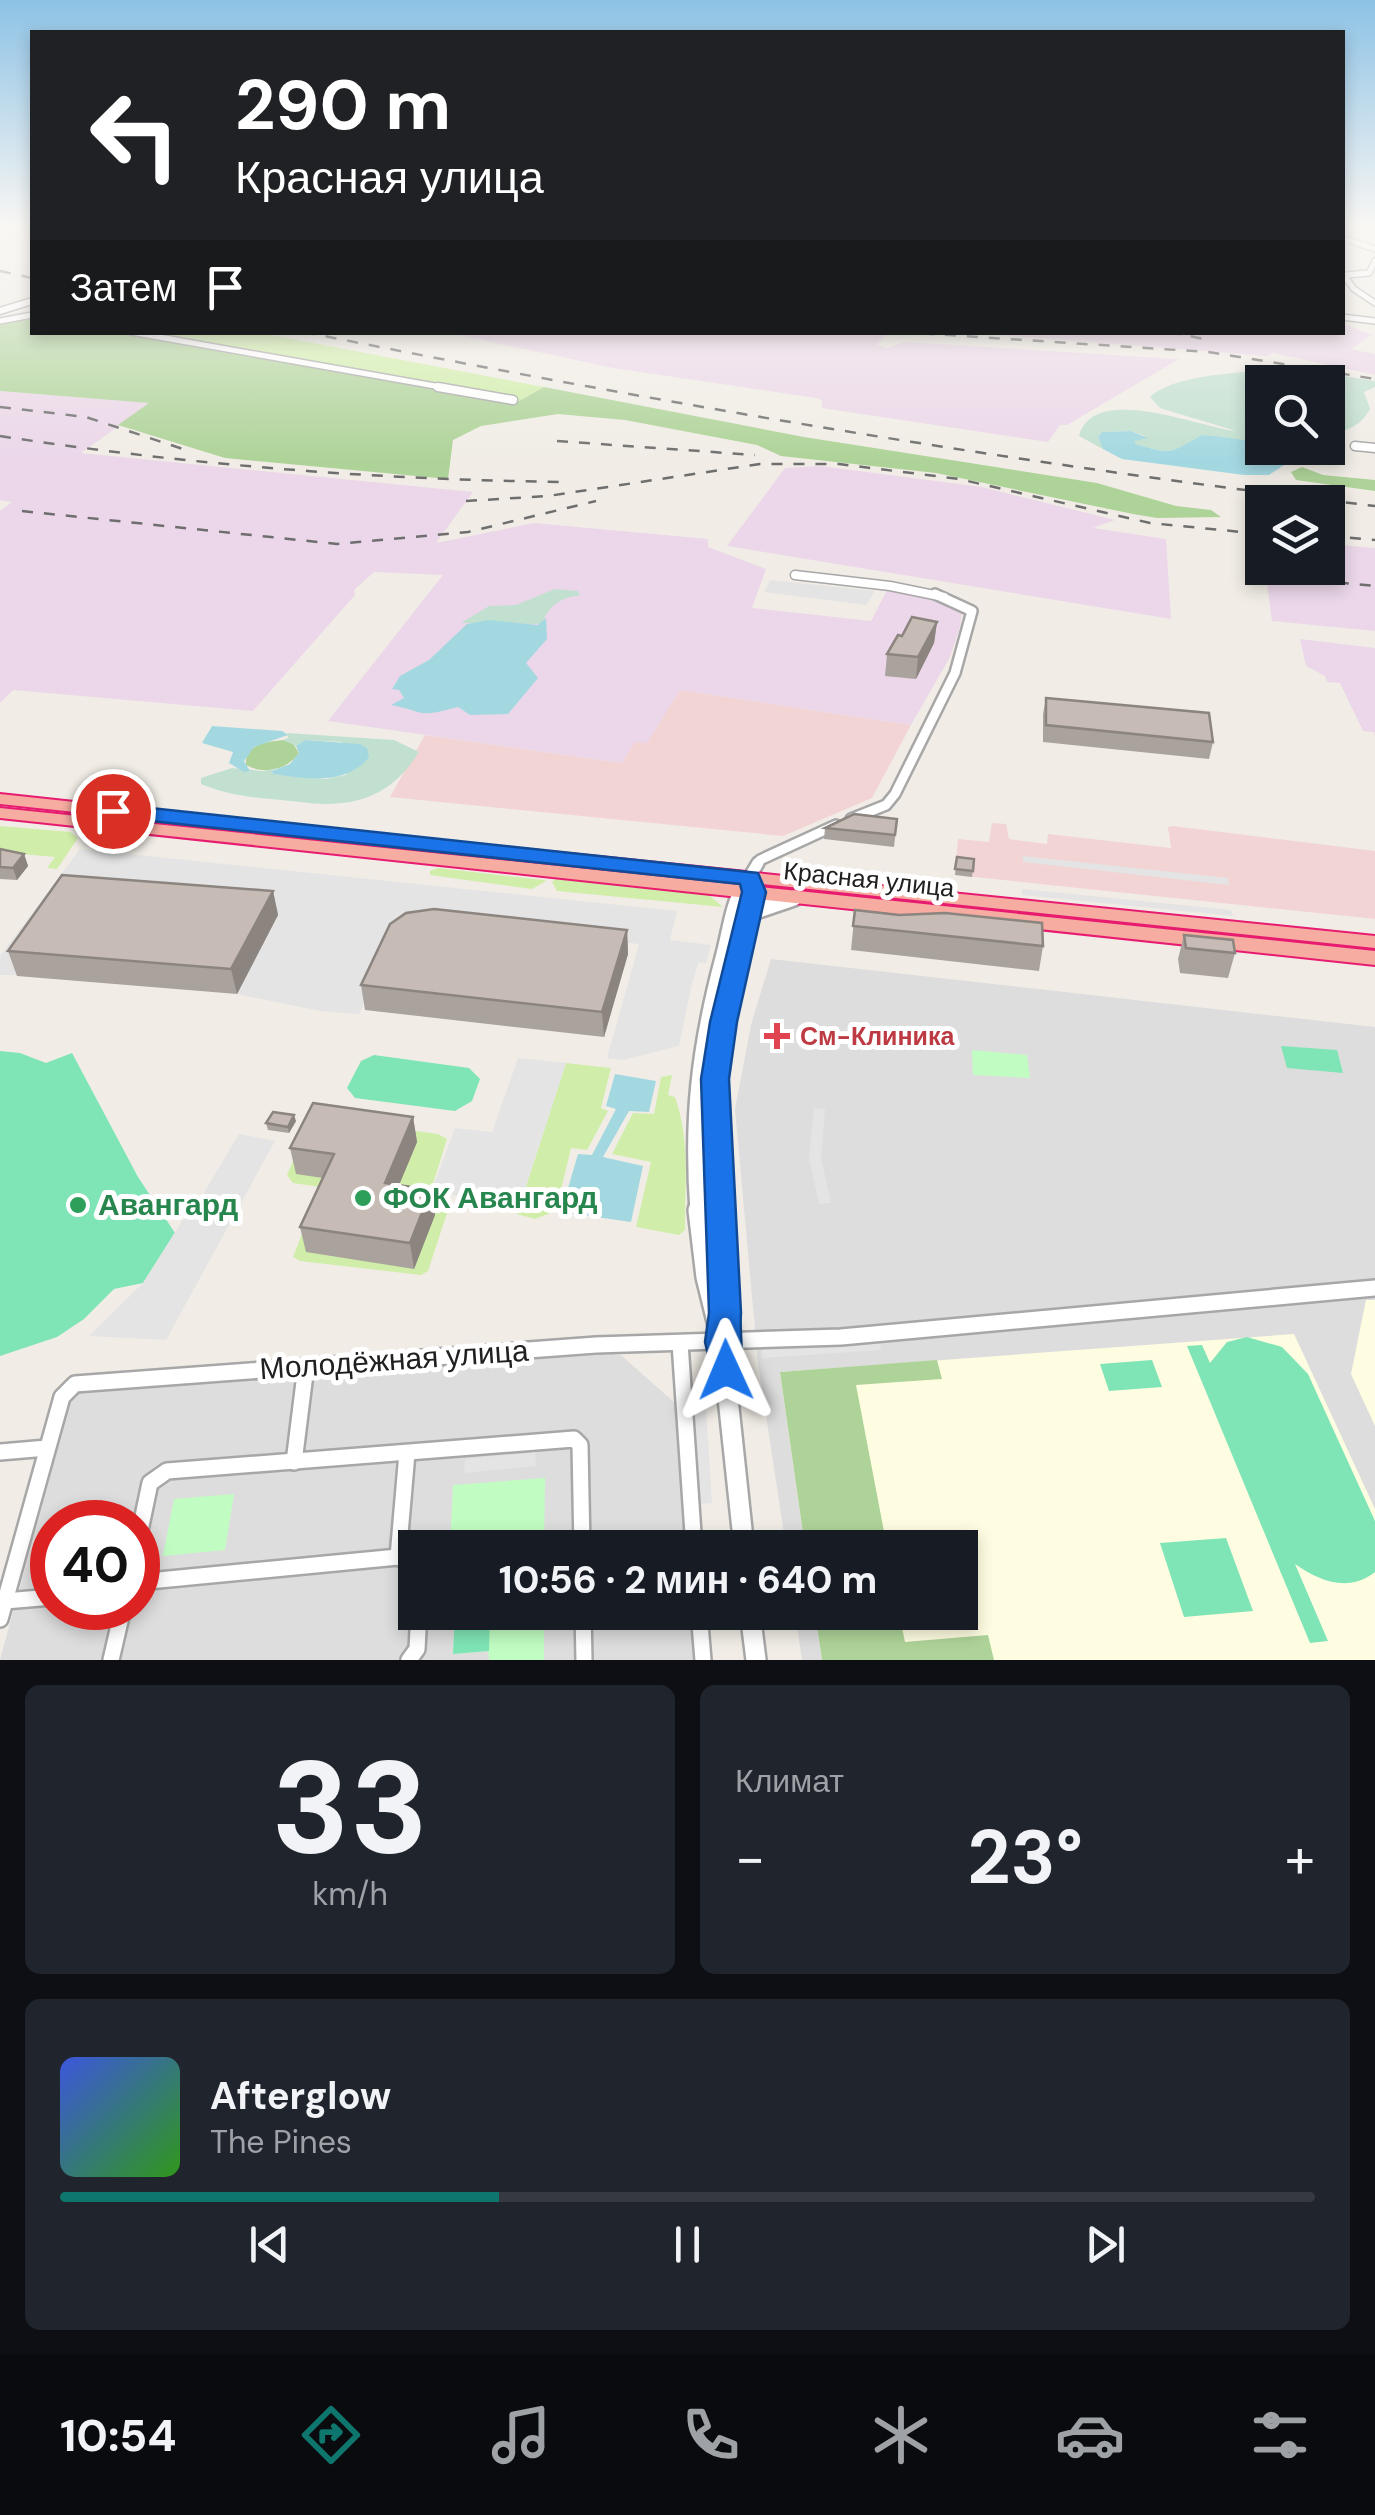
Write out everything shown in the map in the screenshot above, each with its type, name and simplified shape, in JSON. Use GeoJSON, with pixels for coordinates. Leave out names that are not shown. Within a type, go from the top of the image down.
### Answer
{"type":"FeatureCollection","features":[{"type":"Feature","properties":{"kind":"highway","name":"Красная улица"},"geometry":{"type":"LineString","coordinates":[[0,798],[748,887],[1375,942]]}},
{"type":"Feature","properties":{"kind":"highway","name":"Красная улица"},"geometry":{"type":"LineString","coordinates":[[0,813],[702,886],[748,887],[811,898],[1375,958]]}},
{"type":"Feature","properties":{"kind":"street"},"geometry":{"type":"LineString","coordinates":[[0,321],[30,315]]}},
{"type":"Feature","properties":{"kind":"street"},"geometry":{"type":"LineString","coordinates":[[1345,317],[1374,321]]}},
{"type":"Feature","properties":{"kind":"street"},"geometry":{"type":"LineString","coordinates":[[148,335],[513,400]]}},
{"type":"Feature","properties":{"kind":"street"},"geometry":{"type":"LineString","coordinates":[[1355,446],[1375,448]]}},
{"type":"Feature","properties":{"kind":"street"},"geometry":{"type":"LineString","coordinates":[[742,1530],[722,1342],[725,1313],[715,1079],[748,887],[760,860],[891,800],[955,673],[970,625],[968,606],[952,598],[796,575]]}},
{"type":"Feature","properties":{"kind":"street"},"geometry":{"type":"LineString","coordinates":[[702,886],[742,912]]}},
{"type":"Feature","properties":{"kind":"street"},"geometry":{"type":"LineString","coordinates":[[742,912],[783,900],[811,898]]}},
{"type":"Feature","properties":{"kind":"street","name":"Молодёжная улица"},"geometry":{"type":"LineString","coordinates":[[47,1448],[62,1397],[68,1387],[82,1382],[596,1345],[722,1342],[975,1326],[1375,1288]]}},
{"type":"Feature","properties":{"kind":"street"},"geometry":{"type":"LineString","coordinates":[[680,1343],[693,1530]]}},
{"type":"Feature","properties":{"kind":"street"},"geometry":{"type":"LineString","coordinates":[[294,1462],[306,1366]]}},
{"type":"Feature","properties":{"kind":"street"},"geometry":{"type":"LineString","coordinates":[[146,1500],[150,1483],[160,1474],[578,1440],[581,1530]]}},
{"type":"Feature","properties":{"kind":"street"},"geometry":{"type":"LineString","coordinates":[[0,1452],[47,1448],[0,1619]]}},
{"type":"Feature","properties":{"kind":"street"},"geometry":{"type":"LineString","coordinates":[[400,1530],[406,1453]]}},
{"type":"Feature","properties":{"kind":"street"},"geometry":{"type":"LineString","coordinates":[[160,1580],[398,1557]]}},
{"type":"Feature","properties":{"kind":"street"},"geometry":{"type":"LineString","coordinates":[[5,1601],[30,1599]]}},
{"type":"Feature","properties":{"kind":"street"},"geometry":{"type":"LineString","coordinates":[[111,1660],[117,1630]]}},
{"type":"Feature","properties":{"kind":"street"},"geometry":{"type":"LineString","coordinates":[[409,1660],[417,1650],[418,1630]]}},
{"type":"Feature","properties":{"kind":"street"},"geometry":{"type":"LineString","coordinates":[[583,1630],[584,1660]]}},
{"type":"Feature","properties":{"kind":"street"},"geometry":{"type":"LineString","coordinates":[[701,1630],[703,1660]]}},
{"type":"Feature","properties":{"kind":"street"},"geometry":{"type":"LineString","coordinates":[[752,1630],[756,1660]]}},
{"type":"Feature","properties":{"kind":"shaded area"},"geometry":{"type":"Polygon","coordinates":[[[1345,324],[1372,335],[1351,349],[1375,354],[1375,375],[1345,369],[1345,365],[1273,353],[1267,356],[999,335],[1345,335],[1345,324]]]}},
{"type":"Feature","properties":{"kind":"shaded area"},"geometry":{"type":"Polygon","coordinates":[[[459,335],[885,335],[877,345],[887,348],[905,342],[1179,359],[1067,425],[1060,425],[1048,442],[822,408],[822,400],[816,398],[613,368],[459,335]]]}},
{"type":"Feature","properties":{"kind":"shaded area"},"geometry":{"type":"Polygon","coordinates":[[[0,391],[151,403],[81,453],[473,492],[436,543],[534,523],[708,539],[708,547],[766,569],[752,608],[871,621],[887,590],[941,598],[962,612],[960,627],[950,657],[911,725],[680,690],[647,743],[635,742],[622,763],[328,721],[443,575],[374,572],[354,590],[355,595],[253,711],[13,690],[0,703],[0,511],[12,502],[0,500],[0,391]]]}},
{"type":"Feature","properties":{"kind":"shaded area"},"geometry":{"type":"Polygon","coordinates":[[[820,466],[982,487],[1115,520],[1093,528],[1166,539],[1171,619],[727,546],[785,468],[820,466]]]}},
{"type":"Feature","properties":{"kind":"shaded area"},"geometry":{"type":"Polygon","coordinates":[[[1345,545],[1375,548],[1375,631],[1272,621],[1267,585],[1345,585],[1345,545]]]}},
{"type":"Feature","properties":{"kind":"shaded area"},"geometry":{"type":"Polygon","coordinates":[[[770,580],[875,591],[866,605],[764,592],[770,580]]]}},
{"type":"Feature","properties":{"kind":"shaded area"},"geometry":{"type":"Polygon","coordinates":[[[1300,639],[1375,648],[1375,737],[1374,732],[1363,731],[1340,683],[1327,682],[1325,676],[1306,666],[1300,639]]]}},
{"type":"Feature","properties":{"kind":"shaded area"},"geometry":{"type":"Polygon","coordinates":[[[680,690],[911,725],[872,798],[783,836],[390,797],[425,735],[622,763],[635,741],[647,742],[680,690]]]}},
{"type":"Feature","properties":{"kind":"shaded area"},"geometry":{"type":"Polygon","coordinates":[[[992,823],[1006,824],[1009,839],[1047,844],[1048,834],[1171,848],[1168,827],[1173,826],[1375,851],[1375,919],[955,875],[958,839],[989,842],[992,823]]]}},
{"type":"Feature","properties":{"kind":"shaded area"},"geometry":{"type":"Polygon","coordinates":[[[80,849],[677,911],[670,940],[711,945],[706,963],[699,962],[692,983],[679,1046],[623,1060],[607,1058],[639,944],[406,918],[359,1014],[320,1011],[237,994],[277,915],[17,975],[0,975],[0,956],[80,849]]]}},
{"type":"Feature","properties":{"kind":"shaded area"},"geometry":{"type":"Polygon","coordinates":[[[1023,856],[1228,878],[1229,885],[1023,862],[1023,856]]]}},
{"type":"Feature","properties":{"kind":"shaded area"},"geometry":{"type":"Polygon","coordinates":[[[1022,889],[1231,910],[1233,916],[1022,895],[1022,889]]]}},
{"type":"Feature","properties":{"kind":"shaded area"},"geometry":{"type":"Polygon","coordinates":[[[771,959],[1375,1027],[1375,1660],[802,1660],[798,1630],[978,1630],[978,1530],[783,1530],[758,1363],[735,1109],[751,1025],[771,959]]]}},
{"type":"Feature","properties":{"kind":"shaded area"},"geometry":{"type":"Polygon","coordinates":[[[518,1058],[566,1063],[520,1204],[431,1192],[455,1128],[492,1132],[518,1058]]]}},
{"type":"Feature","properties":{"kind":"shaded area"},"geometry":{"type":"Polygon","coordinates":[[[814,1108],[825,1109],[821,1158],[831,1203],[819,1204],[809,1158],[814,1108]]]}},
{"type":"Feature","properties":{"kind":"shaded area"},"geometry":{"type":"Polygon","coordinates":[[[239,1134],[275,1141],[166,1340],[89,1336],[143,1283],[182,1221],[190,1216],[239,1134]]]}},
{"type":"Feature","properties":{"kind":"shaded area"},"geometry":{"type":"Polygon","coordinates":[[[1366,1300],[1375,1300],[1375,1426],[1351,1374],[1366,1300]]]}},
{"type":"Feature","properties":{"kind":"shaded area"},"geometry":{"type":"Polygon","coordinates":[[[1294,1334],[1375,1509],[1375,1660],[822,1660],[818,1630],[978,1630],[978,1530],[803,1530],[780,1372],[1294,1334]]]}},
{"type":"Feature","properties":{"kind":"shaded area"},"geometry":{"type":"Polygon","coordinates":[[[879,1339],[881,1350],[762,1358],[761,1346],[879,1339]]]}},
{"type":"Feature","properties":{"kind":"shaded area"},"geometry":{"type":"Polygon","coordinates":[[[622,1356],[684,1411],[693,1530],[398,1530],[398,1630],[700,1630],[703,1660],[0,1660],[30,1550],[30,1630],[160,1630],[160,1500],[44,1500],[71,1400],[82,1391],[622,1356]]]}},
{"type":"Feature","properties":{"kind":"shaded area"},"geometry":{"type":"Polygon","coordinates":[[[706,1409],[712,1503],[700,1504],[694,1410],[706,1409]]]}},
{"type":"Feature","properties":{"kind":"shaded area"},"geometry":{"type":"Polygon","coordinates":[[[535,1452],[536,1466],[464,1473],[465,1459],[535,1452]]]}},
{"type":"Feature","properties":{"kind":"green space"},"geometry":{"type":"Polygon","coordinates":[[[30,318],[30,335],[142,335],[519,401],[544,387],[804,437],[1097,483],[1176,506],[1211,510],[1221,517],[1157,518],[936,473],[781,456],[757,445],[625,420],[558,414],[481,426],[453,440],[448,479],[225,458],[118,425],[149,403],[0,391],[0,325],[30,318]]]}},
{"type":"Feature","properties":{"kind":"green space"},"geometry":{"type":"Polygon","coordinates":[[[141,335],[271,335],[544,387],[519,401],[141,335]]]}},
{"type":"Feature","properties":{"kind":"green space"},"geometry":{"type":"Polygon","coordinates":[[[1245,372],[1245,442],[1203,435],[1166,451],[1136,444],[1133,441],[1145,436],[1131,431],[1102,432],[1098,437],[1103,449],[1079,436],[1088,420],[1104,412],[1125,410],[1236,431],[1160,408],[1150,397],[1179,382],[1245,372]]]}},
{"type":"Feature","properties":{"kind":"green space"},"geometry":{"type":"Polygon","coordinates":[[[1345,376],[1375,381],[1375,387],[1364,392],[1370,409],[1345,430],[1345,376]]]}},
{"type":"Feature","properties":{"kind":"green space"},"geometry":{"type":"Polygon","coordinates":[[[1302,467],[1323,475],[1375,480],[1375,491],[1296,480],[1291,472],[1302,467]]]}},
{"type":"Feature","properties":{"kind":"green space"},"geometry":{"type":"Polygon","coordinates":[[[555,589],[578,591],[580,595],[556,603],[542,624],[461,623],[489,606],[516,605],[555,589]]]}},
{"type":"Feature","properties":{"kind":"green space"},"geometry":{"type":"Polygon","coordinates":[[[287,733],[394,740],[419,752],[408,768],[382,790],[336,804],[262,798],[201,784],[201,778],[232,768],[277,768],[273,774],[326,779],[346,775],[342,742],[305,740],[296,746],[283,740],[288,738],[287,733]]]}},
{"type":"Feature","properties":{"kind":"green space"},"geometry":{"type":"Polygon","coordinates":[[[283,740],[292,742],[299,753],[288,763],[268,770],[246,765],[253,748],[283,740]]]}},
{"type":"Feature","properties":{"kind":"green space"},"geometry":{"type":"Polygon","coordinates":[[[0,826],[70,832],[78,838],[57,869],[47,868],[55,857],[0,852],[0,826]]]}},
{"type":"Feature","properties":{"kind":"green space"},"geometry":{"type":"Polygon","coordinates":[[[438,868],[546,881],[532,889],[430,875],[430,871],[438,868]]]}},
{"type":"Feature","properties":{"kind":"green space"},"geometry":{"type":"Polygon","coordinates":[[[556,879],[709,895],[723,907],[557,891],[552,882],[556,879]]]}},
{"type":"Feature","properties":{"kind":"green space"},"geometry":{"type":"Polygon","coordinates":[[[1281,1046],[1337,1050],[1343,1073],[1287,1068],[1281,1046]]]}},
{"type":"Feature","properties":{"kind":"green space"},"geometry":{"type":"Polygon","coordinates":[[[972,1050],[1027,1055],[1030,1078],[973,1075],[972,1050]]]}},
{"type":"Feature","properties":{"kind":"green space","name":"Авангард"},"geometry":{"type":"Polygon","coordinates":[[[0,1051],[20,1053],[46,1063],[72,1053],[138,1177],[175,1233],[143,1283],[114,1289],[84,1319],[57,1337],[0,1356],[0,1051]]]}},
{"type":"Feature","properties":{"kind":"green space"},"geometry":{"type":"Polygon","coordinates":[[[374,1055],[469,1068],[480,1079],[472,1101],[455,1111],[355,1098],[347,1088],[361,1061],[374,1055]]]}},
{"type":"Feature","properties":{"kind":"green space"},"geometry":{"type":"Polygon","coordinates":[[[566,1063],[611,1068],[601,1108],[608,1111],[587,1150],[571,1148],[556,1211],[535,1219],[517,1214],[566,1063]]]}},
{"type":"Feature","properties":{"kind":"green space"},"geometry":{"type":"Polygon","coordinates":[[[672,1075],[668,1095],[675,1097],[680,1113],[686,1162],[685,1230],[679,1235],[636,1227],[651,1162],[612,1154],[633,1113],[654,1114],[661,1077],[672,1075]]]}},
{"type":"Feature","properties":{"kind":"green space","name":"ФОК Авангард"},"geometry":{"type":"Polygon","coordinates":[[[330,1119],[438,1134],[447,1139],[431,1190],[397,1189],[416,1142],[340,1180],[393,1201],[448,1210],[428,1271],[421,1275],[293,1257],[320,1187],[293,1183],[287,1175],[308,1127],[330,1119]]]}},
{"type":"Feature","properties":{"kind":"green space"},"geometry":{"type":"Polygon","coordinates":[[[1247,1337],[1282,1347],[1308,1374],[1375,1521],[1375,1572],[1365,1578],[1334,1582],[1295,1564],[1328,1641],[1310,1643],[1187,1346],[1202,1345],[1210,1363],[1227,1342],[1247,1337]]]}},
{"type":"Feature","properties":{"kind":"green space"},"geometry":{"type":"Polygon","coordinates":[[[937,1360],[942,1379],[856,1385],[884,1530],[803,1530],[780,1372],[937,1360]]]}},
{"type":"Feature","properties":{"kind":"green space"},"geometry":{"type":"Polygon","coordinates":[[[1152,1360],[1162,1387],[1109,1391],[1100,1364],[1152,1360]]]}},
{"type":"Feature","properties":{"kind":"green space"},"geometry":{"type":"Polygon","coordinates":[[[545,1478],[544,1530],[451,1530],[453,1485],[545,1478]]]}},
{"type":"Feature","properties":{"kind":"green space"},"geometry":{"type":"Polygon","coordinates":[[[234,1494],[225,1550],[163,1556],[174,1499],[234,1494]]]}},
{"type":"Feature","properties":{"kind":"green space"},"geometry":{"type":"Polygon","coordinates":[[[1226,1538],[1253,1611],[1184,1617],[1160,1543],[1226,1538]]]}},
{"type":"Feature","properties":{"kind":"green space"},"geometry":{"type":"Polygon","coordinates":[[[454,1630],[544,1630],[544,1660],[489,1660],[488,1651],[453,1654],[454,1630]]]}},
{"type":"Feature","properties":{"kind":"green space"},"geometry":{"type":"Polygon","coordinates":[[[454,1630],[490,1630],[489,1651],[453,1654],[454,1630]]]}},
{"type":"Feature","properties":{"kind":"green space"},"geometry":{"type":"Polygon","coordinates":[[[818,1630],[903,1630],[905,1642],[988,1635],[994,1660],[822,1660],[818,1630]]]}},
{"type":"Feature","properties":{"kind":"water"},"geometry":{"type":"Polygon","coordinates":[[[1131,431],[1148,438],[1134,441],[1136,444],[1166,451],[1202,435],[1239,439],[1245,440],[1245,465],[1284,465],[1269,475],[1244,475],[1122,459],[1103,449],[1098,437],[1102,432],[1131,431]]]}},
{"type":"Feature","properties":{"kind":"water"},"geometry":{"type":"Polygon","coordinates":[[[546,618],[547,639],[526,663],[538,678],[508,714],[470,715],[458,707],[423,713],[391,705],[404,698],[399,690],[392,689],[400,676],[429,660],[467,624],[489,620],[538,625],[546,618]]]}},
{"type":"Feature","properties":{"kind":"water"},"geometry":{"type":"Polygon","coordinates":[[[212,726],[282,731],[288,735],[254,747],[244,761],[250,771],[244,772],[229,763],[233,752],[202,743],[212,726]]]}},
{"type":"Feature","properties":{"kind":"water"},"geometry":{"type":"Polygon","coordinates":[[[305,740],[360,744],[367,748],[369,757],[349,773],[337,776],[273,774],[272,771],[290,764],[299,753],[296,746],[305,740]]]}},
{"type":"Feature","properties":{"kind":"water"},"geometry":{"type":"Polygon","coordinates":[[[615,1074],[656,1081],[649,1112],[629,1111],[603,1157],[643,1166],[631,1222],[561,1212],[578,1154],[592,1155],[616,1109],[606,1106],[615,1074]]]}},
{"type":"Feature","properties":{"kind":"building"},"geometry":{"type":"Polygon","coordinates":[[[912,617],[937,622],[918,657],[887,654],[898,635],[902,636],[912,617]]]}},
{"type":"Feature","properties":{"kind":"building"},"geometry":{"type":"Polygon","coordinates":[[[1046,698],[1209,713],[1213,742],[1046,725],[1046,698]]]}},
{"type":"Feature","properties":{"kind":"building"},"geometry":{"type":"Polygon","coordinates":[[[854,814],[897,819],[895,835],[825,828],[854,814]]]}},
{"type":"Feature","properties":{"kind":"building"},"geometry":{"type":"Polygon","coordinates":[[[0,849],[24,854],[13,868],[0,867],[0,849]]]}},
{"type":"Feature","properties":{"kind":"building"},"geometry":{"type":"Polygon","coordinates":[[[957,857],[974,859],[973,871],[955,869],[957,857]]]}},
{"type":"Feature","properties":{"kind":"building"},"geometry":{"type":"Polygon","coordinates":[[[62,875],[273,891],[231,969],[8,951],[62,875]]]}},
{"type":"Feature","properties":{"kind":"building"},"geometry":{"type":"Polygon","coordinates":[[[434,909],[627,930],[602,1012],[361,985],[390,924],[406,913],[434,909]]]}},
{"type":"Feature","properties":{"kind":"building"},"geometry":{"type":"Polygon","coordinates":[[[855,910],[899,915],[945,913],[1042,923],[1043,946],[853,926],[855,910]]]}},
{"type":"Feature","properties":{"kind":"building"},"geometry":{"type":"Polygon","coordinates":[[[1184,935],[1233,940],[1235,953],[1186,948],[1184,935]]]}},
{"type":"Feature","properties":{"kind":"building","name":"ФОК Авангард"},"geometry":{"type":"Polygon","coordinates":[[[313,1103],[413,1117],[385,1183],[431,1190],[410,1243],[300,1227],[334,1154],[290,1148],[313,1103]]]}},
{"type":"Feature","properties":{"kind":"building"},"geometry":{"type":"Polygon","coordinates":[[[273,1112],[294,1115],[288,1127],[266,1123],[273,1112]]]}},
{"type":"Feature","properties":{"kind":"railway"},"geometry":{"type":"LineString","coordinates":[[320,335],[838,430],[1106,471],[1375,506]]}},
{"type":"Feature","properties":{"kind":"railway"},"geometry":{"type":"LineString","coordinates":[[947,335],[1208,352],[1375,379]]}},
{"type":"Feature","properties":{"kind":"railway"},"geometry":{"type":"LineString","coordinates":[[1184,335],[1209,340]]}},
{"type":"Feature","properties":{"kind":"railway"},"geometry":{"type":"LineString","coordinates":[[0,407],[86,417],[189,451]]}},
{"type":"Feature","properties":{"kind":"railway"},"geometry":{"type":"LineString","coordinates":[[0,436],[284,469],[569,482]]}},
{"type":"Feature","properties":{"kind":"railway"},"geometry":{"type":"LineString","coordinates":[[557,441],[755,455]]}},
{"type":"Feature","properties":{"kind":"railway"},"geometry":{"type":"LineString","coordinates":[[466,501],[548,496],[760,464],[839,464],[959,479],[1150,523],[1245,532]]}},
{"type":"Feature","properties":{"kind":"railway"},"geometry":{"type":"LineString","coordinates":[[22,511],[337,544],[468,532],[596,501]]}},
{"type":"Feature","properties":{"kind":"railway"},"geometry":{"type":"LineString","coordinates":[[1345,537],[1375,540]]}},
{"type":"Feature","properties":{"kind":"railway"},"geometry":{"type":"LineString","coordinates":[[1345,583],[1375,586]]}},
{"type":"Feature","properties":{"kind":"place","name":"См-Клиника"},"geometry":{"type":"Point","coordinates":[777,1036]}},
{"type":"Feature","properties":{"kind":"place","name":"ФОК Авангард"},"geometry":{"type":"Point","coordinates":[363,1198]}},
{"type":"Feature","properties":{"kind":"place","name":"Авангард"},"geometry":{"type":"Point","coordinates":[78,1205]}},
{"type":"Feature","properties":{"kind":"route"},"geometry":{"type":"LineString","coordinates":[[113,811],[750,878],[754,892],[723,1022],[715,1079],[726,1370]]}}]}
